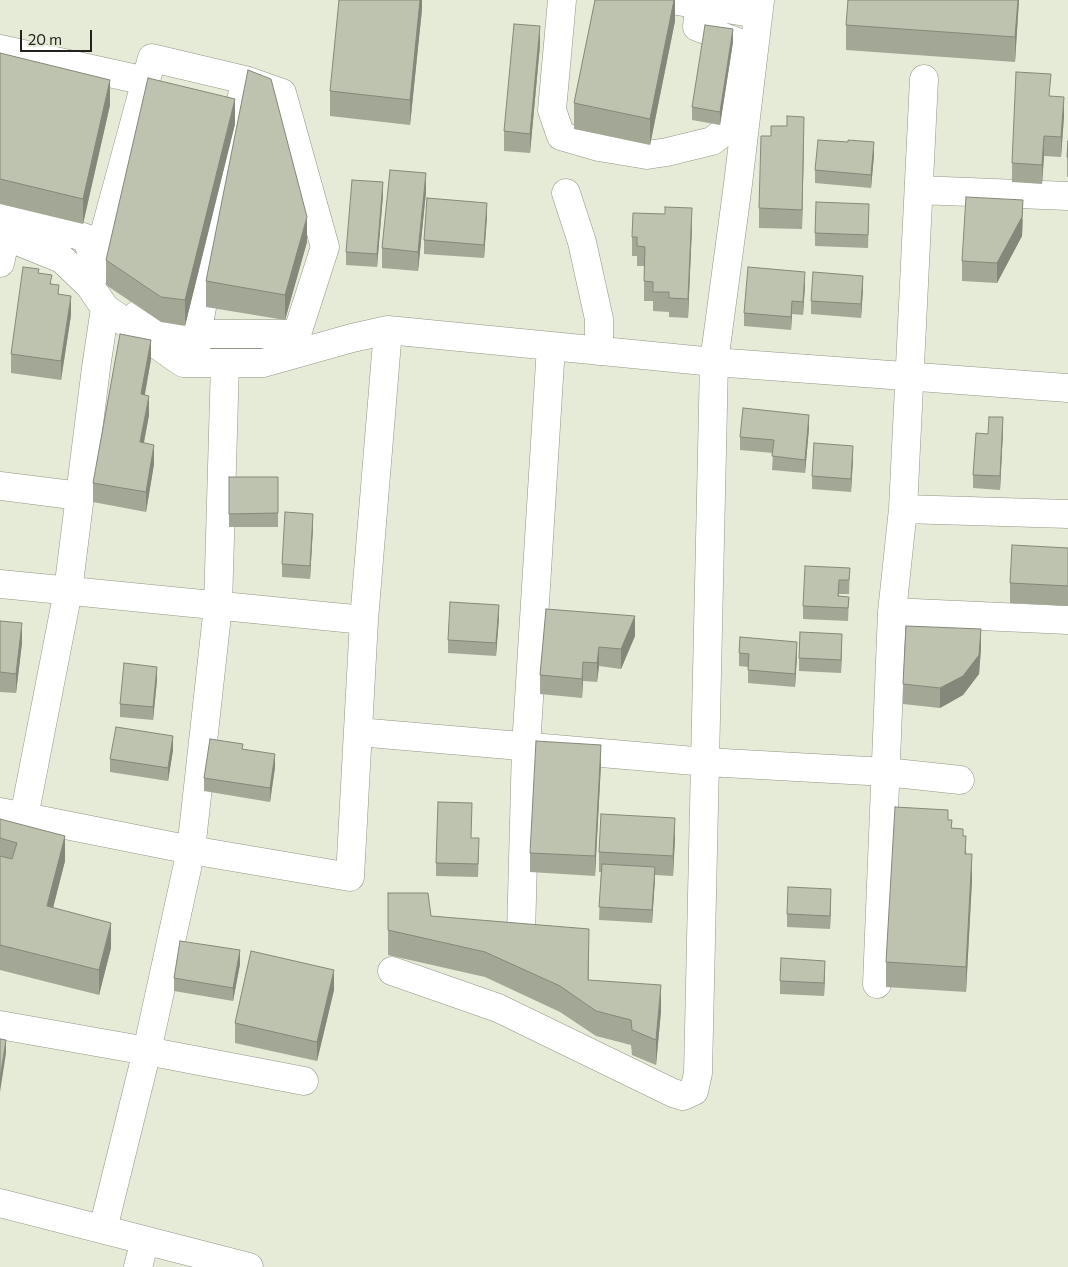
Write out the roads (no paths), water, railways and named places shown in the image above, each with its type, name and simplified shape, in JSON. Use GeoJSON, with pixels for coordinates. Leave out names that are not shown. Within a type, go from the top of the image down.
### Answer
{"type":"FeatureCollection","features":[{"type":"Feature","properties":{"kind":"street"},"geometry":{"type":"LineString","coordinates":[[562,0],[552,110],[561,136],[599,147],[648,155],[712,141],[724,132],[741,56],[740,42],[697,27],[700,2]]}},
{"type":"Feature","properties":{"kind":"street"},"geometry":{"type":"LineString","coordinates":[[392,971],[498,1008],[673,1093],[683,1096],[694,1091],[698,1073],[714,362],[759,7],[671,0]]}},
{"type":"Feature","properties":{"kind":"street"},"geometry":{"type":"LineString","coordinates":[[0,49],[146,81]]}},
{"type":"Feature","properties":{"kind":"street"},"geometry":{"type":"LineString","coordinates":[[0,263],[2,227],[62,259],[98,286],[183,363],[263,363],[303,342],[324,247],[282,93],[245,80],[152,58],[98,286],[96,368],[68,591],[12,814],[191,850],[350,877],[364,620],[388,330]]}},
{"type":"Feature","properties":{"kind":"street"},"geometry":{"type":"LineString","coordinates":[[877,984],[892,612],[903,509],[924,79]]}},
{"type":"Feature","properties":{"kind":"street"},"geometry":{"type":"LineString","coordinates":[[196,363],[197,334],[245,80]]}},
{"type":"Feature","properties":{"kind":"street"},"geometry":{"type":"LineString","coordinates":[[918,190],[1068,196]]}},
{"type":"Feature","properties":{"kind":"street"},"geometry":{"type":"LineString","coordinates":[[566,193],[582,242],[598,318],[599,350]]}},
{"type":"Feature","properties":{"kind":"street"},"geometry":{"type":"LineString","coordinates":[[98,286],[152,328],[197,334],[303,342],[388,330],[714,362],[1068,388]]}},
{"type":"Feature","properties":{"kind":"street"},"geometry":{"type":"LineString","coordinates":[[521,935],[526,747],[551,346]]}},
{"type":"Feature","properties":{"kind":"street"},"geometry":{"type":"LineString","coordinates":[[103,1229],[191,850],[218,606],[225,363]]}},
{"type":"Feature","properties":{"kind":"street"},"geometry":{"type":"LineString","coordinates":[[0,486],[80,496]]}},
{"type":"Feature","properties":{"kind":"street"},"geometry":{"type":"LineString","coordinates":[[903,509],[1068,514]]}},
{"type":"Feature","properties":{"kind":"street"},"geometry":{"type":"LineString","coordinates":[[0,584],[364,620]]}},
{"type":"Feature","properties":{"kind":"street"},"geometry":{"type":"LineString","coordinates":[[892,612],[1068,620]]}},
{"type":"Feature","properties":{"kind":"street"},"geometry":{"type":"LineString","coordinates":[[358,732],[706,762],[886,772],[960,780]]}},
{"type":"Feature","properties":{"kind":"street"},"geometry":{"type":"LineString","coordinates":[[0,1025],[146,1050],[304,1081]]}},
{"type":"Feature","properties":{"kind":"street"},"geometry":{"type":"LineString","coordinates":[[0,1204],[249,1267]]}},
{"type":"Feature","properties":{"kind":"street"},"geometry":{"type":"LineString","coordinates":[[138,1267],[146,1240]]}}]}
